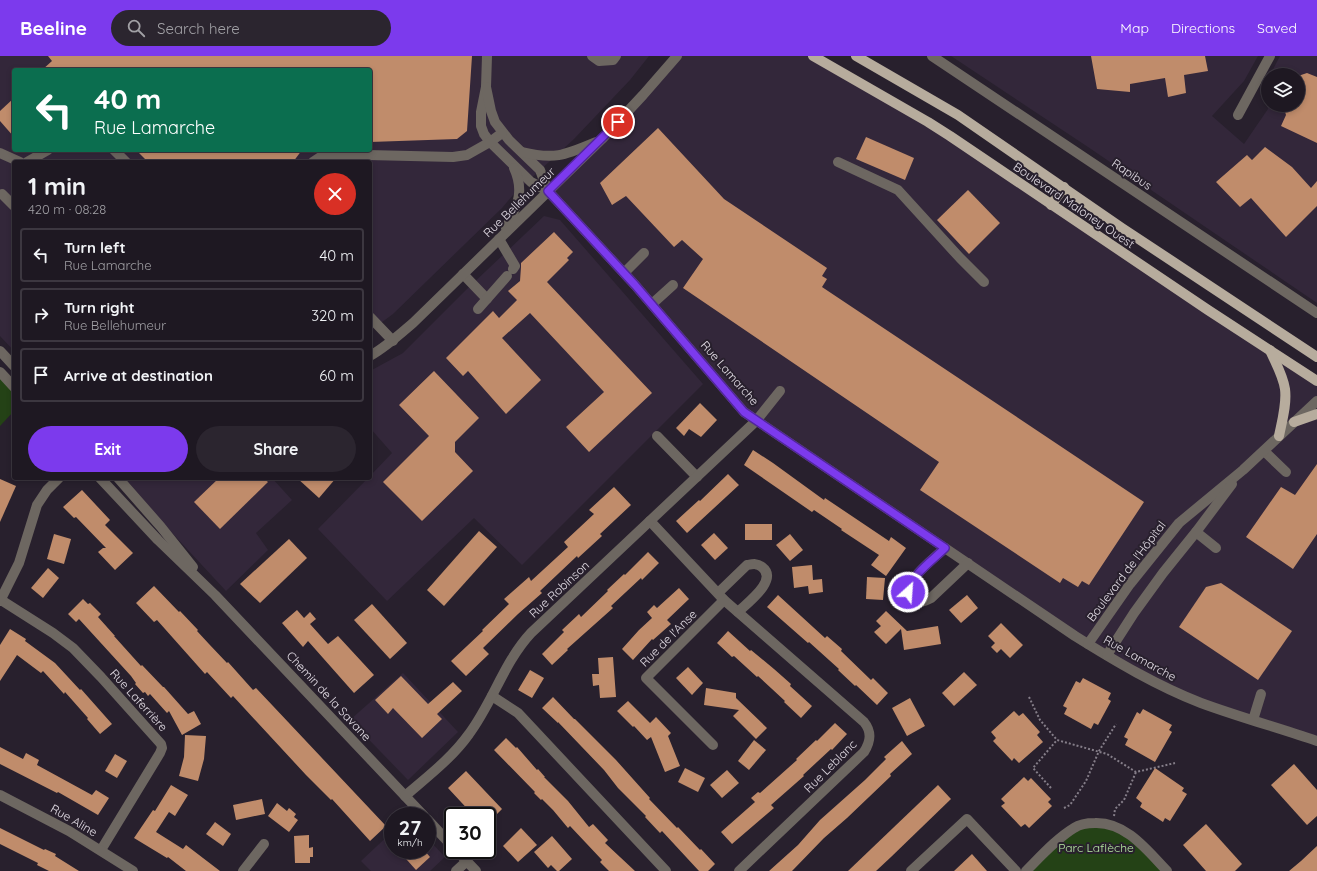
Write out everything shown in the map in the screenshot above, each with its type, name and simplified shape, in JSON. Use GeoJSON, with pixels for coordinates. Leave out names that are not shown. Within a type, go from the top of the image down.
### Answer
{"type":"FeatureCollection","features":[{"type":"Feature","properties":{"kind":"main road","name":"Boulevard Maloney Ouest"},"geometry":{"type":"LineString","coordinates":[[813,56],[928,122],[1317,381]]}},
{"type":"Feature","properties":{"kind":"main road","name":"Boulevard Maloney Ouest"},"geometry":{"type":"LineString","coordinates":[[856,56],[958,115],[1128,232],[1317,357]]}},
{"type":"Feature","properties":{"kind":"main road"},"geometry":{"type":"LineString","coordinates":[[1051,205],[1064,187]]}},
{"type":"Feature","properties":{"kind":"main road"},"geometry":{"type":"LineString","coordinates":[[1270,350],[1285,389],[1285,405],[1279,436]]}},
{"type":"Feature","properties":{"kind":"main road"},"geometry":{"type":"LineString","coordinates":[[1294,422],[1313,414],[1317,414]]}},
{"type":"Feature","properties":{"kind":"street"},"geometry":{"type":"LineString","coordinates":[[487,56],[486,87],[481,112],[481,126],[484,134],[490,142],[530,182],[548,191]]}},
{"type":"Feature","properties":{"kind":"street"},"geometry":{"type":"LineString","coordinates":[[592,56],[599,61],[613,60],[616,56]]}},
{"type":"Feature","properties":{"kind":"street","name":"Rue Bellehumeur"},"geometry":{"type":"LineString","coordinates":[[372,355],[393,341],[602,139],[631,109],[677,56]]}},
{"type":"Feature","properties":{"kind":"street","name":"Rapibus"},"geometry":{"type":"LineString","coordinates":[[932,56],[1317,313]]}},
{"type":"Feature","properties":{"kind":"street"},"geometry":{"type":"LineString","coordinates":[[1238,115],[1270,56]]}},
{"type":"Feature","properties":{"kind":"street"},"geometry":{"type":"LineString","coordinates":[[486,87],[494,122],[502,133],[540,170],[548,191]]}},
{"type":"Feature","properties":{"kind":"street"},"geometry":{"type":"LineString","coordinates":[[316,160],[325,154],[453,157],[467,155],[490,142],[502,133]]}},
{"type":"Feature","properties":{"kind":"street"},"geometry":{"type":"LineString","coordinates":[[522,152],[546,157],[564,155],[602,139]]}},
{"type":"Feature","properties":{"kind":"street"},"geometry":{"type":"LineString","coordinates":[[30,160],[44,152]]}},
{"type":"Feature","properties":{"kind":"street"},"geometry":{"type":"LineString","coordinates":[[116,152],[124,160]]}},
{"type":"Feature","properties":{"kind":"street"},"geometry":{"type":"LineString","coordinates":[[0,153],[16,160]]}},
{"type":"Feature","properties":{"kind":"street"},"geometry":{"type":"LineString","coordinates":[[838,162],[898,190],[984,282]]}},
{"type":"Feature","properties":{"kind":"street"},"geometry":{"type":"LineString","coordinates":[[478,309],[515,266],[501,237],[517,205],[519,197],[519,182],[512,164]]}},
{"type":"Feature","properties":{"kind":"street","name":"Rue Lamarche"},"geometry":{"type":"LineString","coordinates":[[548,191],[652,304],[744,412],[756,421],[1088,644],[1143,676],[1201,703],[1317,741]]}},
{"type":"Feature","properties":{"kind":"street"},"geometry":{"type":"LineString","coordinates":[[2,194],[12,204]]}},
{"type":"Feature","properties":{"kind":"street"},"geometry":{"type":"LineString","coordinates":[[624,273],[644,253]]}},
{"type":"Feature","properties":{"kind":"street"},"geometry":{"type":"LineString","coordinates":[[463,274],[486,299]]}},
{"type":"Feature","properties":{"kind":"street"},"geometry":{"type":"LineString","coordinates":[[652,304],[673,285]]}},
{"type":"Feature","properties":{"kind":"street"},"geometry":{"type":"LineString","coordinates":[[372,319],[393,341]]}},
{"type":"Feature","properties":{"kind":"street"},"geometry":{"type":"LineString","coordinates":[[0,351],[12,364]]}},
{"type":"Feature","properties":{"kind":"street"},"geometry":{"type":"LineString","coordinates":[[0,372],[12,384]]}},
{"type":"Feature","properties":{"kind":"street","name":"Rue Robinson"},"geometry":{"type":"LineString","coordinates":[[405,796],[463,742],[492,696],[516,651],[524,641],[756,421],[780,391]]}},
{"type":"Feature","properties":{"kind":"street","name":"Boulevard de l'Hôpital"},"geometry":{"type":"LineString","coordinates":[[1088,644],[1134,579],[1179,522],[1243,470],[1317,401]]}},
{"type":"Feature","properties":{"kind":"street"},"geometry":{"type":"LineString","coordinates":[[657,436],[697,477]]}},
{"type":"Feature","properties":{"kind":"street"},"geometry":{"type":"LineString","coordinates":[[1264,451],[1286,472]]}},
{"type":"Feature","properties":{"kind":"street","name":"Boulevard de l'Hôpital"},"geometry":{"type":"LineString","coordinates":[[1107,655],[1134,613],[1163,573],[1243,470]]}},
{"type":"Feature","properties":{"kind":"street"},"geometry":{"type":"LineString","coordinates":[[0,601],[19,563],[37,505],[44,493],[57,480]]}},
{"type":"Feature","properties":{"kind":"street","name":"Chemin de la Savane"},"geometry":{"type":"LineString","coordinates":[[102,480],[158,540],[215,595],[415,807]]}},
{"type":"Feature","properties":{"kind":"street","name":"Chemin de la Savane"},"geometry":{"type":"LineString","coordinates":[[120,480],[161,526],[215,595]]}},
{"type":"Feature","properties":{"kind":"street","name":"Rue Leblanc"},"geometry":{"type":"LineString","coordinates":[[650,521],[721,597],[864,722],[868,727],[870,734],[868,746],[864,752],[739,871]]}},
{"type":"Feature","properties":{"kind":"street"},"geometry":{"type":"LineString","coordinates":[[1196,532],[1216,548]]}},
{"type":"Feature","properties":{"kind":"street"},"geometry":{"type":"LineString","coordinates":[[945,548],[914,578],[910,584],[908,592],[914,600],[919,602],[931,598],[968,563]]}},
{"type":"Feature","properties":{"kind":"street"},"geometry":{"type":"LineString","coordinates":[[721,597],[747,565],[753,564],[766,570],[768,578],[766,584],[738,612]]}},
{"type":"Feature","properties":{"kind":"street","name":"Rue de l'Anse"},"geometry":{"type":"LineString","coordinates":[[713,745],[646,678],[721,597]]}},
{"type":"Feature","properties":{"kind":"street","name":"Rue Laferrière"},"geometry":{"type":"LineString","coordinates":[[0,601],[53,633],[73,648],[161,744],[162,748],[160,753],[101,850]]}},
{"type":"Feature","properties":{"kind":"street"},"geometry":{"type":"LineString","coordinates":[[1253,720],[1261,694]]}},
{"type":"Feature","properties":{"kind":"street"},"geometry":{"type":"LineString","coordinates":[[492,696],[518,713],[666,871]]}},
{"type":"Feature","properties":{"kind":"street","name":"Rue Aline"},"geometry":{"type":"LineString","coordinates":[[0,795],[69,831],[134,871]]}},
{"type":"Feature","properties":{"kind":"street"},"geometry":{"type":"LineString","coordinates":[[911,871],[967,819],[1016,871]]}},
{"type":"Feature","properties":{"kind":"street"},"geometry":{"type":"LineString","coordinates":[[1026,871],[1062,837],[1075,827],[1082,824],[1093,823],[1112,825],[1131,835],[1167,871]]}},
{"type":"Feature","properties":{"kind":"street"},"geometry":{"type":"LineString","coordinates":[[436,829],[444,837]]}},
{"type":"Feature","properties":{"kind":"street"},"geometry":{"type":"LineString","coordinates":[[243,871],[264,844]]}},
{"type":"Feature","properties":{"kind":"street"},"geometry":{"type":"LineString","coordinates":[[456,871],[467,861],[476,871]]}},
{"type":"Feature","properties":{"kind":"path"},"geometry":{"type":"LineString","coordinates":[[1029,697],[1040,720],[1057,740],[1107,754],[1136,772],[1175,763]]}},
{"type":"Feature","properties":{"kind":"path"},"geometry":{"type":"LineString","coordinates":[[1064,808],[1070,805],[1086,781],[1099,751],[1116,724]]}},
{"type":"Feature","properties":{"kind":"path"},"geometry":{"type":"LineString","coordinates":[[1051,788],[1033,768],[1057,740]]}},
{"type":"Feature","properties":{"kind":"path"},"geometry":{"type":"LineString","coordinates":[[1112,825],[1114,809],[1124,800],[1136,772]]}},
{"type":"Feature","properties":{"kind":"shaded area"},"geometry":{"type":"Polygon","coordinates":[[[0,56],[649,56],[630,80],[574,139],[513,195],[502,208],[393,314],[372,330],[372,160],[12,160],[12,349],[0,336],[0,56]]]}},
{"type":"Feature","properties":{"kind":"shaded area"},"geometry":{"type":"Polygon","coordinates":[[[677,56],[813,56],[878,93],[1317,381],[1317,741],[1201,703],[1127,667],[756,421],[548,191],[677,56]]]}},
{"type":"Feature","properties":{"kind":"shaded area"},"geometry":{"type":"Polygon","coordinates":[[[951,56],[1258,56],[1244,81],[1212,116],[1244,144],[1266,112],[1305,112],[1305,68],[1274,68],[1280,56],[1317,56],[1317,303],[1088,147],[951,56]]]}},
{"type":"Feature","properties":{"kind":"shaded area"},"geometry":{"type":"Polygon","coordinates":[[[544,216],[560,220],[703,384],[522,565],[474,518],[387,601],[318,529],[366,480],[372,480],[372,474],[392,453],[372,430],[372,370],[403,353],[467,289],[544,216]]]}},
{"type":"Feature","properties":{"kind":"shaded area"},"geometry":{"type":"Polygon","coordinates":[[[127,480],[274,480],[292,500],[256,533],[268,550],[226,591],[162,522],[127,480]]]}},
{"type":"Feature","properties":{"kind":"shaded area"},"geometry":{"type":"Polygon","coordinates":[[[403,673],[458,732],[408,780],[350,720],[403,673]]]}},
{"type":"Feature","properties":{"kind":"shaded area"},"geometry":{"type":"Polygon","coordinates":[[[384,839],[384,859],[436,859],[436,848],[444,856],[444,858],[430,871],[371,871],[361,861],[384,839]]]}},
{"type":"Feature","properties":{"kind":"green space"},"geometry":{"type":"Polygon","coordinates":[[[0,372],[12,385],[12,413],[0,426],[0,372]]]}},
{"type":"Feature","properties":{"kind":"green space","name":"Parc Laflèche"},"geometry":{"type":"Polygon","coordinates":[[[1112,825],[1167,871],[1026,871],[1075,827],[1112,825]]]}},
{"type":"Feature","properties":{"kind":"building"},"geometry":{"type":"Polygon","coordinates":[[[48,56],[472,56],[467,131],[457,139],[372,142],[372,68],[44,68],[52,61],[48,56]]]}},
{"type":"Feature","properties":{"kind":"building"},"geometry":{"type":"Polygon","coordinates":[[[1091,56],[1205,56],[1208,71],[1184,75],[1186,93],[1168,97],[1165,78],[1130,84],[1130,92],[1097,89],[1091,56]]]}},
{"type":"Feature","properties":{"kind":"building"},"geometry":{"type":"Polygon","coordinates":[[[1305,74],[1317,77],[1317,143],[1281,126],[1286,115],[1285,112],[1305,112],[1305,74]]]}},
{"type":"Feature","properties":{"kind":"building"},"geometry":{"type":"Polygon","coordinates":[[[12,100],[12,135],[0,121],[0,111],[12,100]]]}},
{"type":"Feature","properties":{"kind":"building"},"geometry":{"type":"Polygon","coordinates":[[[658,128],[724,199],[827,268],[822,276],[827,279],[822,287],[1144,502],[1089,585],[1082,581],[1078,587],[1063,578],[1060,583],[920,490],[939,462],[683,288],[703,259],[682,240],[674,247],[626,196],[612,205],[600,183],[658,128]]]}},
{"type":"Feature","properties":{"kind":"building"},"geometry":{"type":"Polygon","coordinates":[[[866,137],[914,158],[905,180],[856,159],[866,137]]]}},
{"type":"Feature","properties":{"kind":"building"},"geometry":{"type":"Polygon","coordinates":[[[1265,147],[1292,167],[1311,188],[1317,181],[1317,206],[1286,237],[1251,198],[1240,207],[1216,182],[1247,155],[1252,160],[1265,147]]]}},
{"type":"Feature","properties":{"kind":"building"},"geometry":{"type":"Polygon","coordinates":[[[138,152],[300,152],[294,160],[146,160],[138,152]]]}},
{"type":"Feature","properties":{"kind":"building"},"geometry":{"type":"Polygon","coordinates":[[[968,190],[1000,223],[969,254],[937,220],[968,190]]]}},
{"type":"Feature","properties":{"kind":"building"},"geometry":{"type":"Polygon","coordinates":[[[554,232],[573,252],[567,258],[569,260],[547,282],[652,393],[589,452],[566,427],[604,392],[530,313],[502,338],[541,380],[506,414],[468,371],[463,376],[446,358],[493,311],[499,318],[517,300],[508,291],[520,281],[521,263],[554,232]]]}},
{"type":"Feature","properties":{"kind":"building"},"geometry":{"type":"Polygon","coordinates":[[[434,371],[479,418],[455,442],[455,452],[473,471],[422,521],[383,482],[429,436],[399,405],[434,371]]]}},
{"type":"Feature","properties":{"kind":"building"},"geometry":{"type":"Polygon","coordinates":[[[700,403],[717,420],[701,437],[689,429],[684,436],[676,428],[700,403]]]}},
{"type":"Feature","properties":{"kind":"building"},"geometry":{"type":"Polygon","coordinates":[[[753,450],[824,500],[825,498],[889,541],[891,537],[906,548],[886,576],[871,565],[879,555],[814,510],[812,512],[744,465],[753,450]]]}},
{"type":"Feature","properties":{"kind":"building"},"geometry":{"type":"Polygon","coordinates":[[[1317,464],[1317,534],[1293,569],[1246,537],[1281,487],[1295,495],[1317,464]]]}},
{"type":"Feature","properties":{"kind":"building"},"geometry":{"type":"Polygon","coordinates":[[[728,474],[739,485],[687,533],[676,521],[699,500],[700,501],[728,474]]]}},
{"type":"Feature","properties":{"kind":"building"},"geometry":{"type":"Polygon","coordinates":[[[0,479],[16,486],[0,522],[0,479]]]}},
{"type":"Feature","properties":{"kind":"building"},"geometry":{"type":"Polygon","coordinates":[[[217,480],[266,480],[268,482],[220,529],[194,502],[217,480]]]}},
{"type":"Feature","properties":{"kind":"building"},"geometry":{"type":"Polygon","coordinates":[[[299,480],[334,480],[319,498],[299,480]]]}},
{"type":"Feature","properties":{"kind":"building"},"geometry":{"type":"Polygon","coordinates":[[[614,487],[631,505],[600,534],[602,536],[578,558],[577,556],[540,591],[542,593],[483,648],[489,654],[466,676],[451,661],[509,604],[504,599],[529,577],[531,581],[568,547],[564,542],[594,514],[589,510],[614,487]]]}},
{"type":"Feature","properties":{"kind":"building"},"geometry":{"type":"Polygon","coordinates":[[[82,490],[110,520],[105,525],[133,553],[115,570],[98,552],[103,548],[106,548],[76,517],[74,518],[63,507],[82,490]]]}},
{"type":"Feature","properties":{"kind":"building"},"geometry":{"type":"Polygon","coordinates":[[[745,524],[772,524],[772,540],[745,540],[745,524]]]}},
{"type":"Feature","properties":{"kind":"building"},"geometry":{"type":"Polygon","coordinates":[[[479,531],[497,547],[444,606],[427,590],[479,531]]]}},
{"type":"Feature","properties":{"kind":"building"},"geometry":{"type":"Polygon","coordinates":[[[714,533],[728,548],[715,560],[701,545],[714,533]]]}},
{"type":"Feature","properties":{"kind":"building"},"geometry":{"type":"Polygon","coordinates":[[[54,534],[71,539],[64,564],[47,559],[54,534]]]}},
{"type":"Feature","properties":{"kind":"building"},"geometry":{"type":"Polygon","coordinates":[[[790,534],[803,550],[790,561],[776,545],[790,534]]]}},
{"type":"Feature","properties":{"kind":"building"},"geometry":{"type":"Polygon","coordinates":[[[289,539],[307,558],[260,603],[240,584],[289,539]]]}},
{"type":"Feature","properties":{"kind":"building"},"geometry":{"type":"Polygon","coordinates":[[[648,552],[659,563],[642,580],[641,578],[611,606],[613,608],[567,649],[568,650],[552,665],[542,654],[564,632],[562,630],[579,614],[581,617],[608,591],[607,590],[624,574],[625,575],[648,552]]]}},
{"type":"Feature","properties":{"kind":"building"},"geometry":{"type":"Polygon","coordinates":[[[812,565],[813,580],[822,579],[823,592],[809,594],[808,586],[794,588],[792,567],[812,565]]]}},
{"type":"Feature","properties":{"kind":"building"},"geometry":{"type":"Polygon","coordinates":[[[48,568],[59,578],[43,598],[31,588],[48,568]]]}},
{"type":"Feature","properties":{"kind":"building"},"geometry":{"type":"Polygon","coordinates":[[[867,577],[885,578],[883,600],[866,599],[867,577]]]}},
{"type":"Feature","properties":{"kind":"building"},"geometry":{"type":"Polygon","coordinates":[[[1221,583],[1292,631],[1258,680],[1179,627],[1206,587],[1221,583]]]}},
{"type":"Feature","properties":{"kind":"building"},"geometry":{"type":"Polygon","coordinates":[[[154,586],[179,612],[180,611],[253,690],[256,688],[384,824],[384,828],[370,841],[332,799],[331,800],[306,775],[233,696],[231,698],[207,672],[205,674],[157,620],[154,622],[136,603],[154,586]]]}},
{"type":"Feature","properties":{"kind":"building"},"geometry":{"type":"Polygon","coordinates":[[[679,588],[689,599],[667,620],[671,624],[653,640],[652,639],[633,660],[622,649],[652,618],[647,612],[654,605],[657,608],[679,588]]]}},
{"type":"Feature","properties":{"kind":"building"},"geometry":{"type":"Polygon","coordinates":[[[778,595],[825,638],[827,636],[842,649],[841,651],[871,680],[873,678],[888,693],[877,705],[809,642],[808,643],[767,607],[778,595]]]}},
{"type":"Feature","properties":{"kind":"building"},"geometry":{"type":"Polygon","coordinates":[[[967,595],[978,608],[961,623],[949,610],[967,595]]]}},
{"type":"Feature","properties":{"kind":"building"},"geometry":{"type":"Polygon","coordinates":[[[83,599],[88,604],[90,603],[101,614],[98,617],[114,636],[188,714],[194,711],[201,724],[182,735],[169,711],[167,713],[150,694],[148,696],[145,692],[143,693],[135,684],[136,683],[131,676],[79,619],[76,622],[68,614],[83,599]]]}},
{"type":"Feature","properties":{"kind":"building"},"geometry":{"type":"Polygon","coordinates":[[[372,604],[407,643],[390,659],[354,620],[372,604]]]}},
{"type":"Feature","properties":{"kind":"building"},"geometry":{"type":"Polygon","coordinates":[[[297,610],[304,618],[310,612],[316,619],[310,624],[328,644],[338,636],[374,675],[354,693],[308,641],[303,647],[282,623],[297,610]]]}},
{"type":"Feature","properties":{"kind":"building"},"geometry":{"type":"Polygon","coordinates":[[[886,611],[907,631],[938,626],[941,644],[904,650],[901,629],[886,644],[874,632],[881,626],[876,621],[886,611]]]}},
{"type":"Feature","properties":{"kind":"building"},"geometry":{"type":"Polygon","coordinates":[[[1001,623],[1023,645],[1010,658],[1001,649],[997,653],[991,647],[995,643],[988,636],[1001,623]]]}},
{"type":"Feature","properties":{"kind":"building"},"geometry":{"type":"Polygon","coordinates":[[[10,629],[26,639],[25,641],[55,663],[80,690],[81,689],[112,724],[100,734],[65,692],[64,694],[43,671],[41,673],[17,655],[0,681],[0,645],[10,629]]]}},
{"type":"Feature","properties":{"kind":"building"},"geometry":{"type":"Polygon","coordinates":[[[728,631],[791,684],[790,686],[812,706],[801,718],[758,676],[757,677],[734,656],[732,657],[717,643],[728,631]]]}},
{"type":"Feature","properties":{"kind":"building"},"geometry":{"type":"Polygon","coordinates":[[[613,657],[616,697],[600,698],[599,685],[593,686],[592,674],[599,674],[598,658],[613,657]]]}},
{"type":"Feature","properties":{"kind":"building"},"geometry":{"type":"Polygon","coordinates":[[[688,667],[703,683],[692,695],[676,678],[688,667]]]}},
{"type":"Feature","properties":{"kind":"building"},"geometry":{"type":"Polygon","coordinates":[[[530,670],[544,678],[532,698],[518,690],[530,670]]]}},
{"type":"Feature","properties":{"kind":"building"},"geometry":{"type":"Polygon","coordinates":[[[964,672],[977,685],[954,706],[942,693],[964,672]]]}},
{"type":"Feature","properties":{"kind":"building"},"geometry":{"type":"Polygon","coordinates":[[[401,676],[428,704],[453,682],[462,691],[437,714],[442,719],[422,738],[393,708],[388,714],[375,700],[401,676]]]}},
{"type":"Feature","properties":{"kind":"building"},"geometry":{"type":"Polygon","coordinates":[[[1083,678],[1111,693],[1108,699],[1111,701],[1098,725],[1094,723],[1091,729],[1064,714],[1067,708],[1063,706],[1076,681],[1080,683],[1083,678]]]}},
{"type":"Feature","properties":{"kind":"building"},"geometry":{"type":"Polygon","coordinates":[[[706,688],[736,693],[736,698],[767,728],[756,739],[733,716],[739,710],[704,705],[706,688]]]}},
{"type":"Feature","properties":{"kind":"building"},"geometry":{"type":"Polygon","coordinates":[[[553,697],[616,760],[650,798],[649,799],[677,828],[678,827],[715,864],[708,871],[699,871],[662,831],[660,833],[645,817],[646,816],[618,788],[604,770],[558,722],[542,708],[553,697]]]}},
{"type":"Feature","properties":{"kind":"building"},"geometry":{"type":"Polygon","coordinates":[[[910,698],[925,726],[907,736],[892,708],[910,698]]]}},
{"type":"Feature","properties":{"kind":"building"},"geometry":{"type":"Polygon","coordinates":[[[628,701],[650,723],[656,717],[671,733],[668,736],[680,766],[665,772],[651,737],[647,740],[617,711],[628,701]]]}},
{"type":"Feature","properties":{"kind":"building"},"geometry":{"type":"Polygon","coordinates":[[[1143,709],[1172,725],[1169,730],[1172,732],[1155,762],[1125,745],[1128,739],[1124,737],[1137,712],[1140,714],[1143,709]]]}},
{"type":"Feature","properties":{"kind":"building"},"geometry":{"type":"Polygon","coordinates":[[[1014,711],[1019,716],[1023,713],[1040,732],[1037,735],[1043,742],[1019,763],[1014,758],[1012,761],[993,741],[996,738],[991,732],[1014,711]]]}},
{"type":"Feature","properties":{"kind":"building"},"geometry":{"type":"Polygon","coordinates":[[[835,723],[847,734],[832,750],[831,749],[803,775],[804,776],[771,805],[774,808],[732,844],[721,832],[755,802],[751,798],[758,792],[760,793],[797,760],[796,759],[835,723]]]}},
{"type":"Feature","properties":{"kind":"building"},"geometry":{"type":"Polygon","coordinates":[[[185,735],[206,736],[204,759],[198,781],[179,776],[184,757],[185,735]]]}},
{"type":"Feature","properties":{"kind":"building"},"geometry":{"type":"Polygon","coordinates":[[[506,738],[516,748],[517,747],[537,770],[538,769],[568,801],[589,827],[593,824],[608,840],[605,843],[635,871],[609,871],[600,862],[602,860],[570,826],[568,828],[553,810],[534,793],[535,792],[494,750],[506,738]]]}},
{"type":"Feature","properties":{"kind":"building"},"geometry":{"type":"Polygon","coordinates":[[[754,740],[766,750],[749,770],[738,761],[754,740]]]}},
{"type":"Feature","properties":{"kind":"building"},"geometry":{"type":"Polygon","coordinates":[[[902,741],[912,754],[890,774],[891,776],[824,838],[792,871],[769,871],[798,845],[820,820],[865,780],[886,759],[884,757],[902,741]]]}},
{"type":"Feature","properties":{"kind":"building"},"geometry":{"type":"Polygon","coordinates":[[[0,747],[23,759],[26,753],[39,760],[37,765],[92,795],[96,790],[109,798],[98,815],[58,792],[57,793],[0,764],[0,747]]]}},
{"type":"Feature","properties":{"kind":"building"},"geometry":{"type":"Polygon","coordinates":[[[115,754],[127,761],[117,778],[105,771],[115,754]]]}},
{"type":"Feature","properties":{"kind":"building"},"geometry":{"type":"Polygon","coordinates":[[[1294,764],[1317,790],[1317,816],[1307,825],[1271,785],[1294,764]]]}},
{"type":"Feature","properties":{"kind":"building"},"geometry":{"type":"Polygon","coordinates":[[[685,768],[705,778],[698,792],[678,782],[685,768]]]}},
{"type":"Feature","properties":{"kind":"building"},"geometry":{"type":"Polygon","coordinates":[[[1155,768],[1184,788],[1182,791],[1187,794],[1170,821],[1165,818],[1163,822],[1140,807],[1142,803],[1136,798],[1155,768]]]}},
{"type":"Feature","properties":{"kind":"building"},"geometry":{"type":"Polygon","coordinates":[[[727,770],[739,783],[722,798],[710,785],[727,770]]]}},
{"type":"Feature","properties":{"kind":"building"},"geometry":{"type":"Polygon","coordinates":[[[466,771],[502,809],[496,815],[496,807],[466,807],[448,788],[466,771]]]}},
{"type":"Feature","properties":{"kind":"building"},"geometry":{"type":"Polygon","coordinates":[[[1024,777],[1028,781],[1031,778],[1051,799],[1048,802],[1052,806],[1029,828],[1025,824],[1021,827],[1001,806],[1005,803],[1001,799],[1024,777]]]}},
{"type":"Feature","properties":{"kind":"building"},"geometry":{"type":"Polygon","coordinates":[[[171,785],[188,795],[175,816],[169,812],[156,832],[183,849],[186,845],[220,871],[186,871],[168,857],[167,858],[134,838],[153,810],[155,811],[171,785]]]}},
{"type":"Feature","properties":{"kind":"building"},"geometry":{"type":"Polygon","coordinates":[[[938,785],[951,799],[891,857],[876,871],[848,871],[938,785]]]}},
{"type":"Feature","properties":{"kind":"building"},"geometry":{"type":"Polygon","coordinates":[[[262,799],[265,814],[236,820],[233,805],[262,799]]]}},
{"type":"Feature","properties":{"kind":"building"},"geometry":{"type":"Polygon","coordinates":[[[277,803],[287,811],[289,808],[296,814],[294,817],[298,820],[289,832],[268,816],[277,803]]]}},
{"type":"Feature","properties":{"kind":"building"},"geometry":{"type":"Polygon","coordinates":[[[215,822],[231,834],[223,846],[206,834],[215,822]]]}},
{"type":"Feature","properties":{"kind":"building"},"geometry":{"type":"Polygon","coordinates":[[[1206,824],[1242,864],[1235,871],[1206,871],[1183,845],[1206,824]]]}},
{"type":"Feature","properties":{"kind":"building"},"geometry":{"type":"Polygon","coordinates":[[[0,828],[44,850],[45,849],[56,854],[55,856],[79,871],[49,871],[37,865],[38,863],[0,844],[0,828]]]}},
{"type":"Feature","properties":{"kind":"building"},"geometry":{"type":"Polygon","coordinates":[[[521,828],[537,845],[518,862],[503,846],[521,828]]]}},
{"type":"Feature","properties":{"kind":"building"},"geometry":{"type":"Polygon","coordinates":[[[309,835],[309,848],[313,847],[313,857],[310,857],[310,863],[295,863],[294,836],[309,835]]]}},
{"type":"Feature","properties":{"kind":"building"},"geometry":{"type":"Polygon","coordinates":[[[552,836],[572,859],[559,871],[551,865],[548,868],[534,852],[552,836]]]}},
{"type":"Feature","properties":{"kind":"building"},"geometry":{"type":"Polygon","coordinates":[[[1317,846],[1317,871],[1289,871],[1301,861],[1317,846]]]}},
{"type":"Feature","properties":{"kind":"building"},"geometry":{"type":"Polygon","coordinates":[[[972,854],[987,871],[954,871],[972,854]]]}},
{"type":"Feature","properties":{"kind":"building"},"geometry":{"type":"Polygon","coordinates":[[[406,859],[428,859],[416,870],[406,859]]]}},
{"type":"Feature","properties":{"kind":"route"},"geometry":{"type":"LineString","coordinates":[[618,122],[548,191],[676,331],[744,412],[945,548],[914,578],[910,584],[908,592]]}}]}
